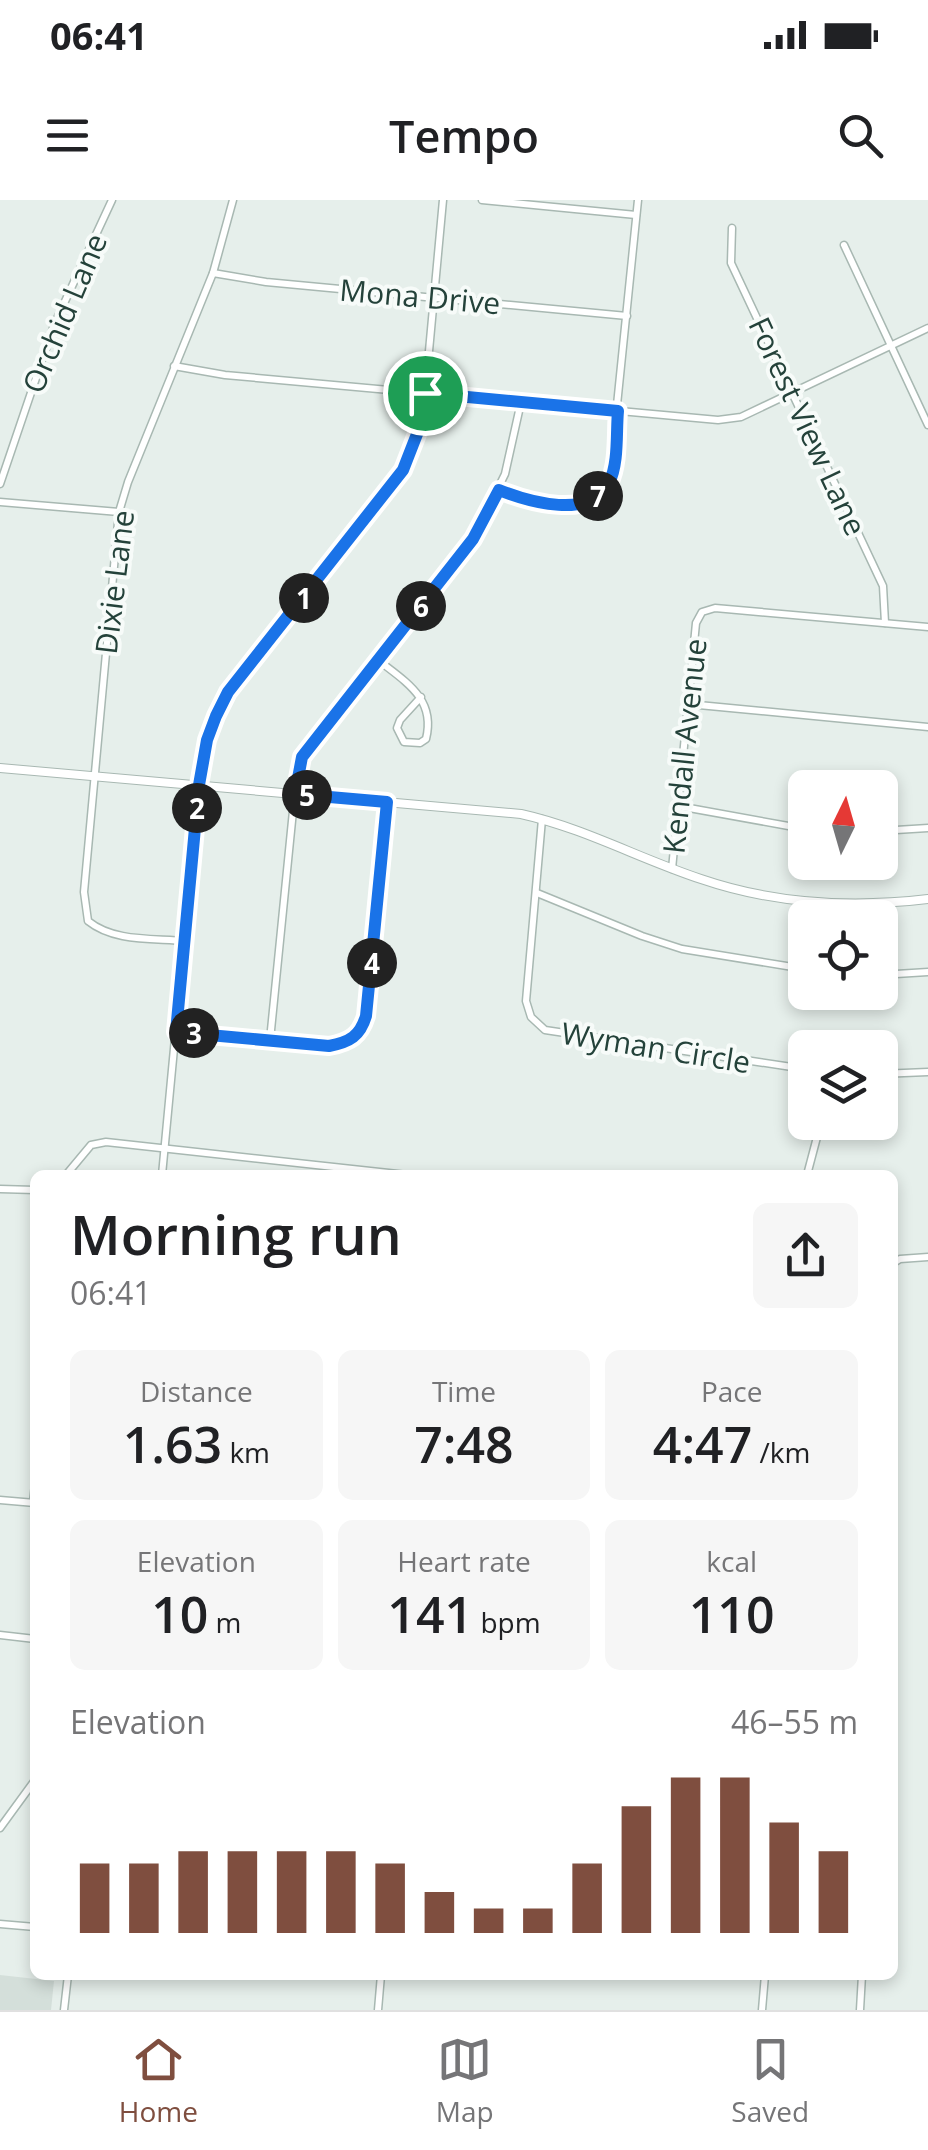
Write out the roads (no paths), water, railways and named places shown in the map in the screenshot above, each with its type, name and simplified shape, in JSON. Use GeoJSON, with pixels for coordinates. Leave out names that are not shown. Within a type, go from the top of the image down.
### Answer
{"type":"FeatureCollection","features":[{"type":"Feature","properties":{"kind":"street","name":"Orchid Lane"},"geometry":{"type":"LineString","coordinates":[[0,484],[54,326],[112,200]]}},
{"type":"Feature","properties":{"kind":"street","name":"Dixie Lane"},"geometry":{"type":"LineString","coordinates":[[185,941],[112,935],[88,922],[84,892],[119,512],[213,272],[233,200]]}},
{"type":"Feature","properties":{"kind":"street"},"geometry":{"type":"LineString","coordinates":[[162,1170],[199,785],[207,740],[228,692],[403,470],[419,429],[425,393],[443,200]]}},
{"type":"Feature","properties":{"kind":"street"},"geometry":{"type":"LineString","coordinates":[[482,200],[636,215]]}},
{"type":"Feature","properties":{"kind":"street"},"geometry":{"type":"LineString","coordinates":[[499,490],[532,501],[574,504],[602,494],[612,472],[638,200]]}},
{"type":"Feature","properties":{"kind":"street","name":"Forest View Lane"},"geometry":{"type":"LineString","coordinates":[[732,228],[731,263],[884,586],[885,623]]}},
{"type":"Feature","properties":{"kind":"street"},"geometry":{"type":"LineString","coordinates":[[844,246],[928,425]]}},
{"type":"Feature","properties":{"kind":"street","name":"Mona Drive"},"geometry":{"type":"LineString","coordinates":[[213,272],[266,282],[627,316]]}},
{"type":"Feature","properties":{"kind":"street"},"geometry":{"type":"LineString","coordinates":[[174,366],[225,375],[718,420],[741,417],[928,328]]}},
{"type":"Feature","properties":{"kind":"street"},"geometry":{"type":"LineString","coordinates":[[270,1040],[302,757],[473,539],[499,490],[521,402]]}},
{"type":"Feature","properties":{"kind":"street"},"geometry":{"type":"LineString","coordinates":[[0,502],[119,512]]}},
{"type":"Feature","properties":{"kind":"street","name":"Kendall Avenue"},"geometry":{"type":"LineString","coordinates":[[672,869],[696,623],[702,612],[715,608],[928,627]]}},
{"type":"Feature","properties":{"kind":"street"},"geometry":{"type":"LineString","coordinates":[[378,660],[421,697],[429,718],[426,739],[420,743],[404,742],[397,728],[400,720],[421,697]]}},
{"type":"Feature","properties":{"kind":"street"},"geometry":{"type":"LineString","coordinates":[[688,704],[928,727]]}},
{"type":"Feature","properties":{"kind":"street"},"geometry":{"type":"LineString","coordinates":[[0,768],[542,819],[594,835],[672,869],[740,890],[812,902],[853,904],[928,899]]}},
{"type":"Feature","properties":{"kind":"street"},"geometry":{"type":"LineString","coordinates":[[176,1032],[329,1046],[344,1044],[362,1030],[387,802]]}},
{"type":"Feature","properties":{"kind":"street"},"geometry":{"type":"LineString","coordinates":[[678,806],[788,825]]}},
{"type":"Feature","properties":{"kind":"street","name":"Wyman Circle"},"geometry":{"type":"LineString","coordinates":[[542,819],[526,1001],[531,1017],[545,1030],[788,1066]]}},
{"type":"Feature","properties":{"kind":"street"},"geometry":{"type":"LineString","coordinates":[[898,830],[928,828]]}},
{"type":"Feature","properties":{"kind":"street"},"geometry":{"type":"LineString","coordinates":[[537,893],[682,949],[788,966]]}},
{"type":"Feature","properties":{"kind":"street"},"geometry":{"type":"LineString","coordinates":[[898,973],[928,972]]}},
{"type":"Feature","properties":{"kind":"street"},"geometry":{"type":"LineString","coordinates":[[898,1073],[928,1072]]}},
{"type":"Feature","properties":{"kind":"street"},"geometry":{"type":"LineString","coordinates":[[808,1170],[817,1140]]}},
{"type":"Feature","properties":{"kind":"street"},"geometry":{"type":"LineString","coordinates":[[70,1170],[91,1144],[98,1142],[378,1170]]}},
{"type":"Feature","properties":{"kind":"street"},"geometry":{"type":"LineString","coordinates":[[0,1189],[30,1190]]}},
{"type":"Feature","properties":{"kind":"street"},"geometry":{"type":"LineString","coordinates":[[898,1260],[928,1257]]}},
{"type":"Feature","properties":{"kind":"street"},"geometry":{"type":"LineString","coordinates":[[0,1500],[30,1503]]}},
{"type":"Feature","properties":{"kind":"street"},"geometry":{"type":"LineString","coordinates":[[0,1636],[30,1638]]}},
{"type":"Feature","properties":{"kind":"street"},"geometry":{"type":"LineString","coordinates":[[0,1828],[30,1787]]}},
{"type":"Feature","properties":{"kind":"street"},"geometry":{"type":"LineString","coordinates":[[0,1924],[30,1927]]}},
{"type":"Feature","properties":{"kind":"street"},"geometry":{"type":"LineString","coordinates":[[64,2010],[67,1980]]}},
{"type":"Feature","properties":{"kind":"street"},"geometry":{"type":"LineString","coordinates":[[378,2010],[381,1980]]}},
{"type":"Feature","properties":{"kind":"street"},"geometry":{"type":"LineString","coordinates":[[762,2010],[764,1980]]}},
{"type":"Feature","properties":{"kind":"street"},"geometry":{"type":"LineString","coordinates":[[860,2010],[862,1980]]}}]}
